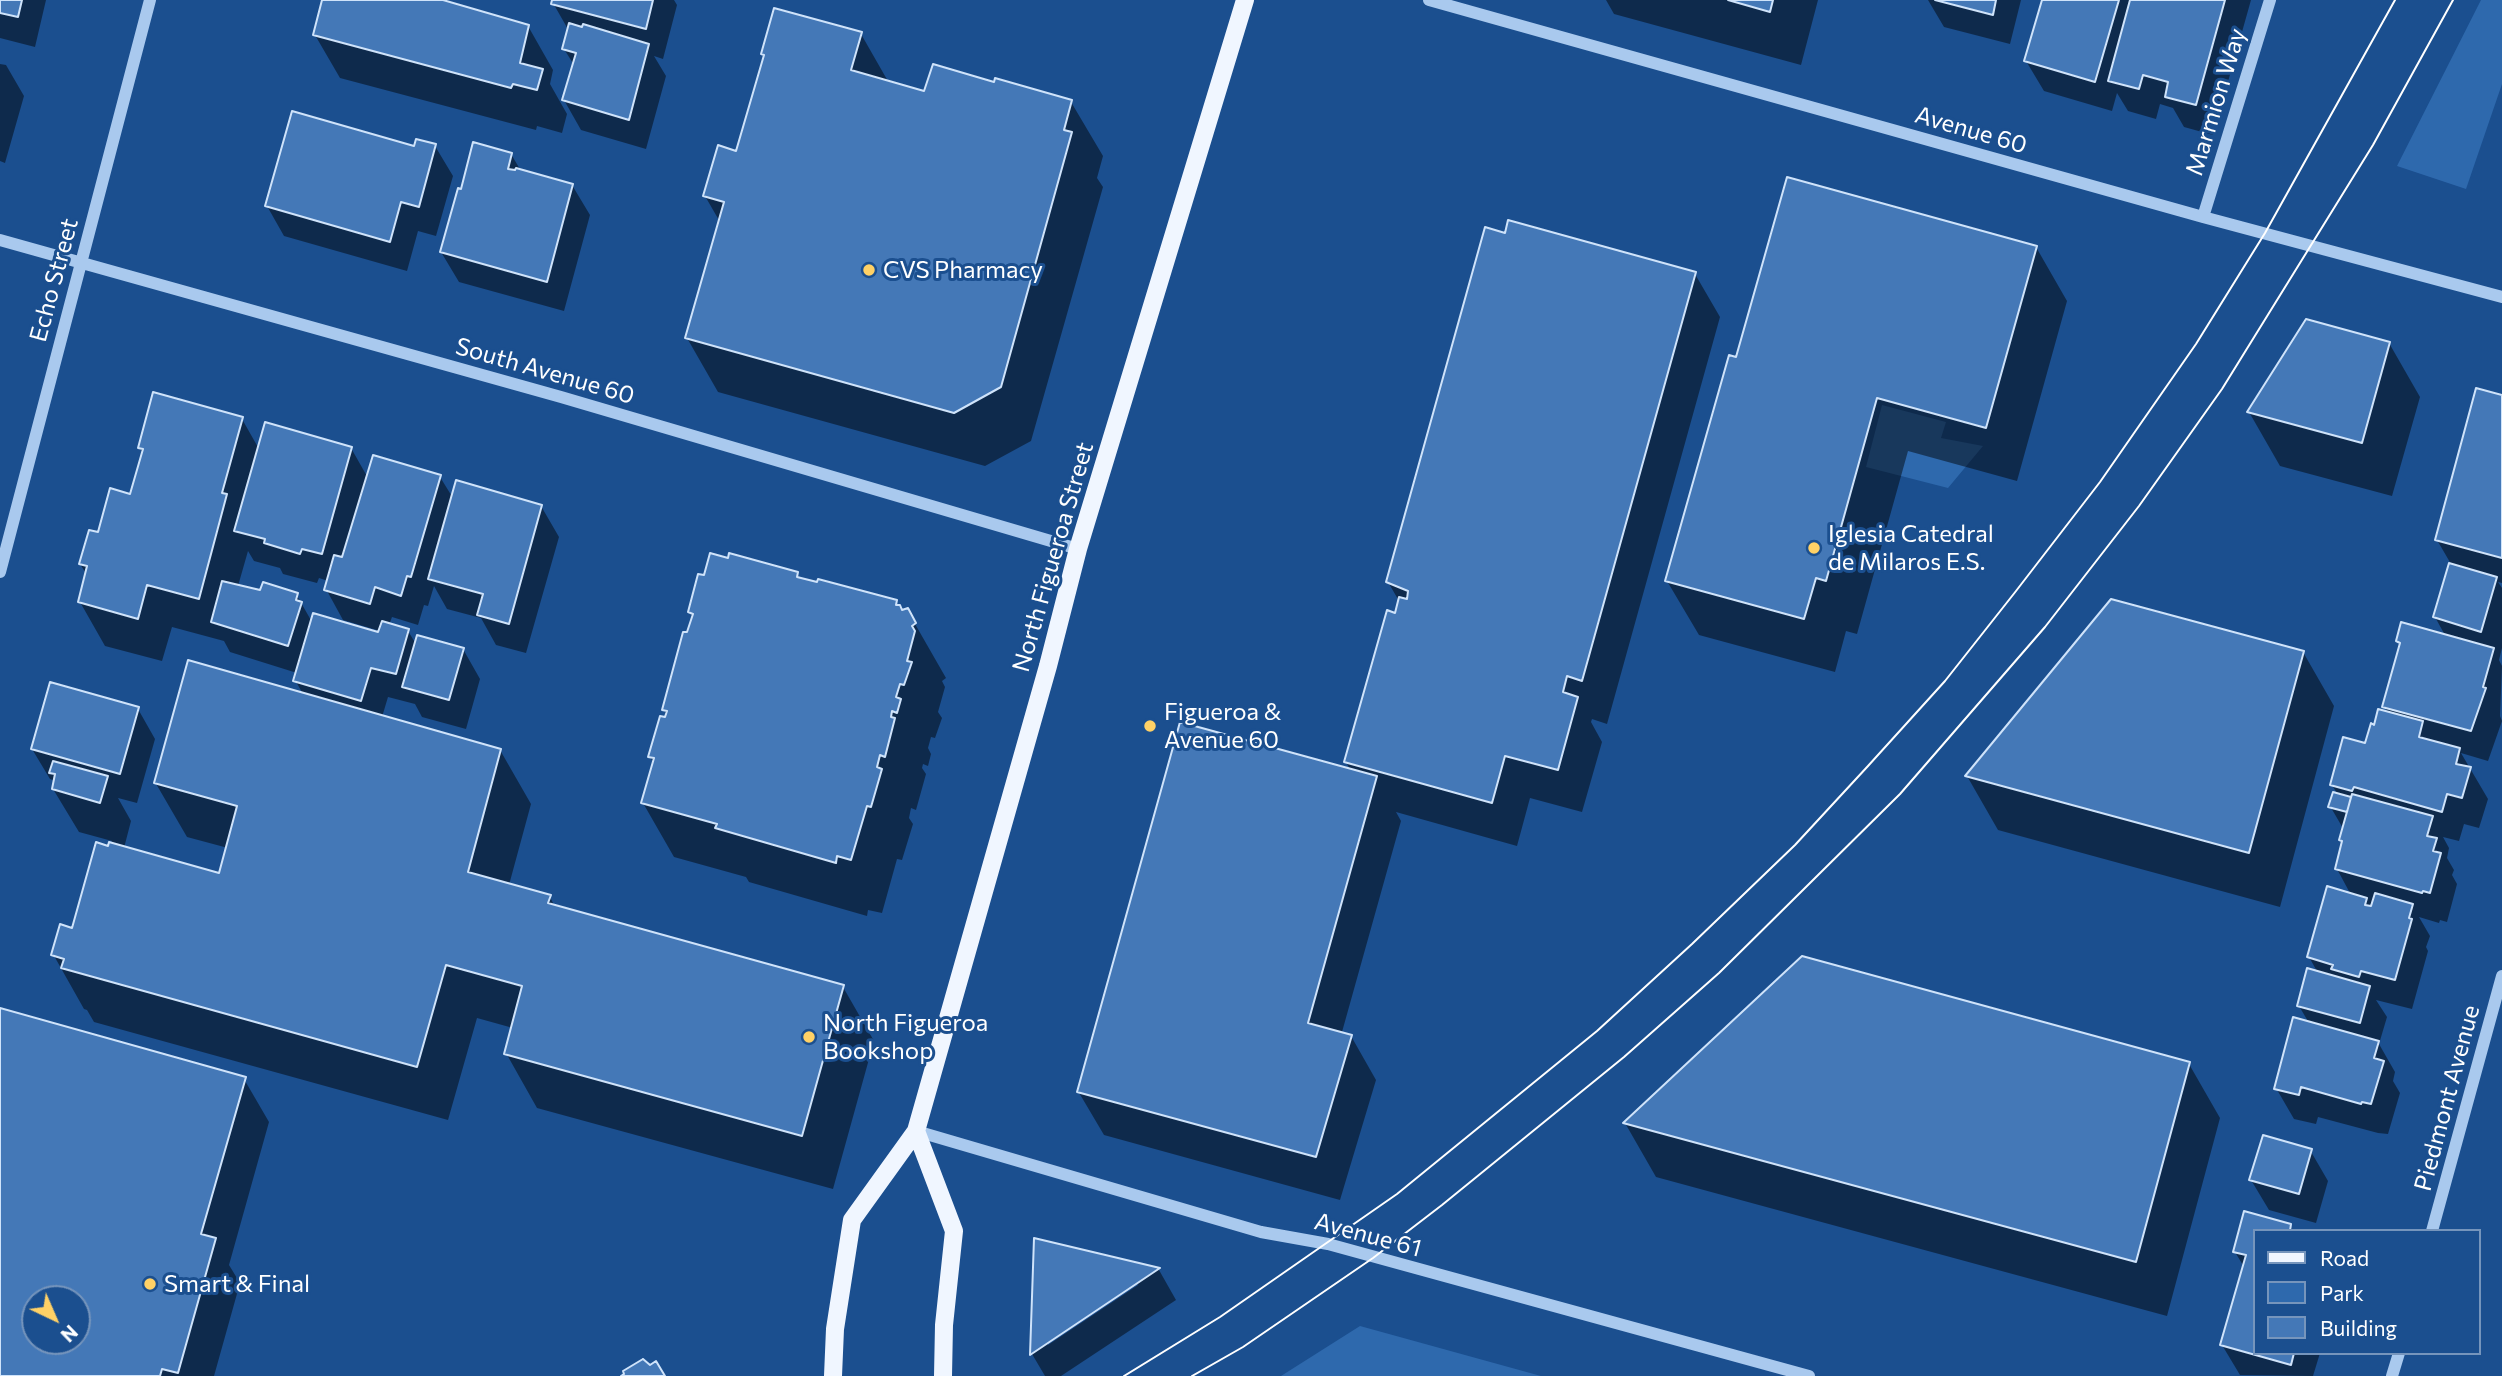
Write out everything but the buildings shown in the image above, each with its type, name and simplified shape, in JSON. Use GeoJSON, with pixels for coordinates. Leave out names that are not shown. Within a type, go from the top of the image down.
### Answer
{"type":"FeatureCollection","features":[{"type":"Feature","properties":{"kind":"main road","name":"North Figueroa Street"},"geometry":{"type":"LineString","coordinates":[[832,1376],[835,1329],[852,1220],[916,1131],[1048,666],[1078,549],[1245,0]]}},
{"type":"Feature","properties":{"kind":"main road"},"geometry":{"type":"LineString","coordinates":[[916,1131],[954,1231],[943,1325],[943,1376]]}},
{"type":"Feature","properties":{"kind":"street","name":"Echo Street"},"geometry":{"type":"LineString","coordinates":[[0,572],[150,0]]}},
{"type":"Feature","properties":{"kind":"street","name":"Avenue 60"},"geometry":{"type":"LineString","coordinates":[[1429,0],[2203,217],[2502,297]]}},
{"type":"Feature","properties":{"kind":"street","name":"Marmion Way"},"geometry":{"type":"LineString","coordinates":[[2203,217],[2270,0]]}},
{"type":"Feature","properties":{"kind":"street","name":"South Avenue 60"},"geometry":{"type":"LineString","coordinates":[[0,240],[561,397],[1078,549]]}},
{"type":"Feature","properties":{"kind":"street","name":"Piedmont Avenue"},"geometry":{"type":"LineString","coordinates":[[2433,1229],[2502,976]]}},
{"type":"Feature","properties":{"kind":"street","name":"Avenue 61"},"geometry":{"type":"LineString","coordinates":[[916,1131],[1261,1231],[1328,1244],[1809,1376]]}},
{"type":"Feature","properties":{"kind":"street"},"geometry":{"type":"LineString","coordinates":[[2392,1376],[2398,1355]]}},
{"type":"Feature","properties":{"kind":"green space"},"geometry":{"type":"Polygon","coordinates":[[[2481,0],[2502,0],[2502,84],[2466,189],[2397,166],[2481,0]]]}},
{"type":"Feature","properties":{"kind":"green space"},"geometry":{"type":"Polygon","coordinates":[[[1882,405],[1946,422],[1941,438],[1983,446],[1948,488],[1866,467],[1882,405]]]}},
{"type":"Feature","properties":{"kind":"green space"},"geometry":{"type":"Polygon","coordinates":[[[1360,1326],[1541,1376],[1281,1376],[1360,1326]]]}},
{"type":"Feature","properties":{"kind":"tram line"},"geometry":{"type":"LineString","coordinates":[[1124,1376],[1220,1317],[1397,1194],[1597,1031],[1795,845],[1868,766],[1945,681],[2016,591],[2100,482],[2196,344],[2265,233],[2395,0]]}},
{"type":"Feature","properties":{"kind":"tram line"},"geometry":{"type":"LineString","coordinates":[[1192,1376],[1243,1347],[1373,1258],[1624,1057],[1719,973],[1900,794],[2045,627],[2139,506],[2222,389],[2373,145],[2453,0]]}},
{"type":"Feature","properties":{"kind":"place","name":"CVS Pharmacy"},"geometry":{"type":"Point","coordinates":[869,270]}},
{"type":"Feature","properties":{"kind":"place","name":"Iglesia Catedral de Milaros E.S."},"geometry":{"type":"Point","coordinates":[1814,548]}},
{"type":"Feature","properties":{"kind":"place","name":"Figueroa & Avenue 60"},"geometry":{"type":"Point","coordinates":[1150,726]}},
{"type":"Feature","properties":{"kind":"place","name":"North Figueroa Bookshop"},"geometry":{"type":"Point","coordinates":[809,1037]}},
{"type":"Feature","properties":{"kind":"place","name":"Smart & Final"},"geometry":{"type":"Point","coordinates":[150,1284]}}]}
